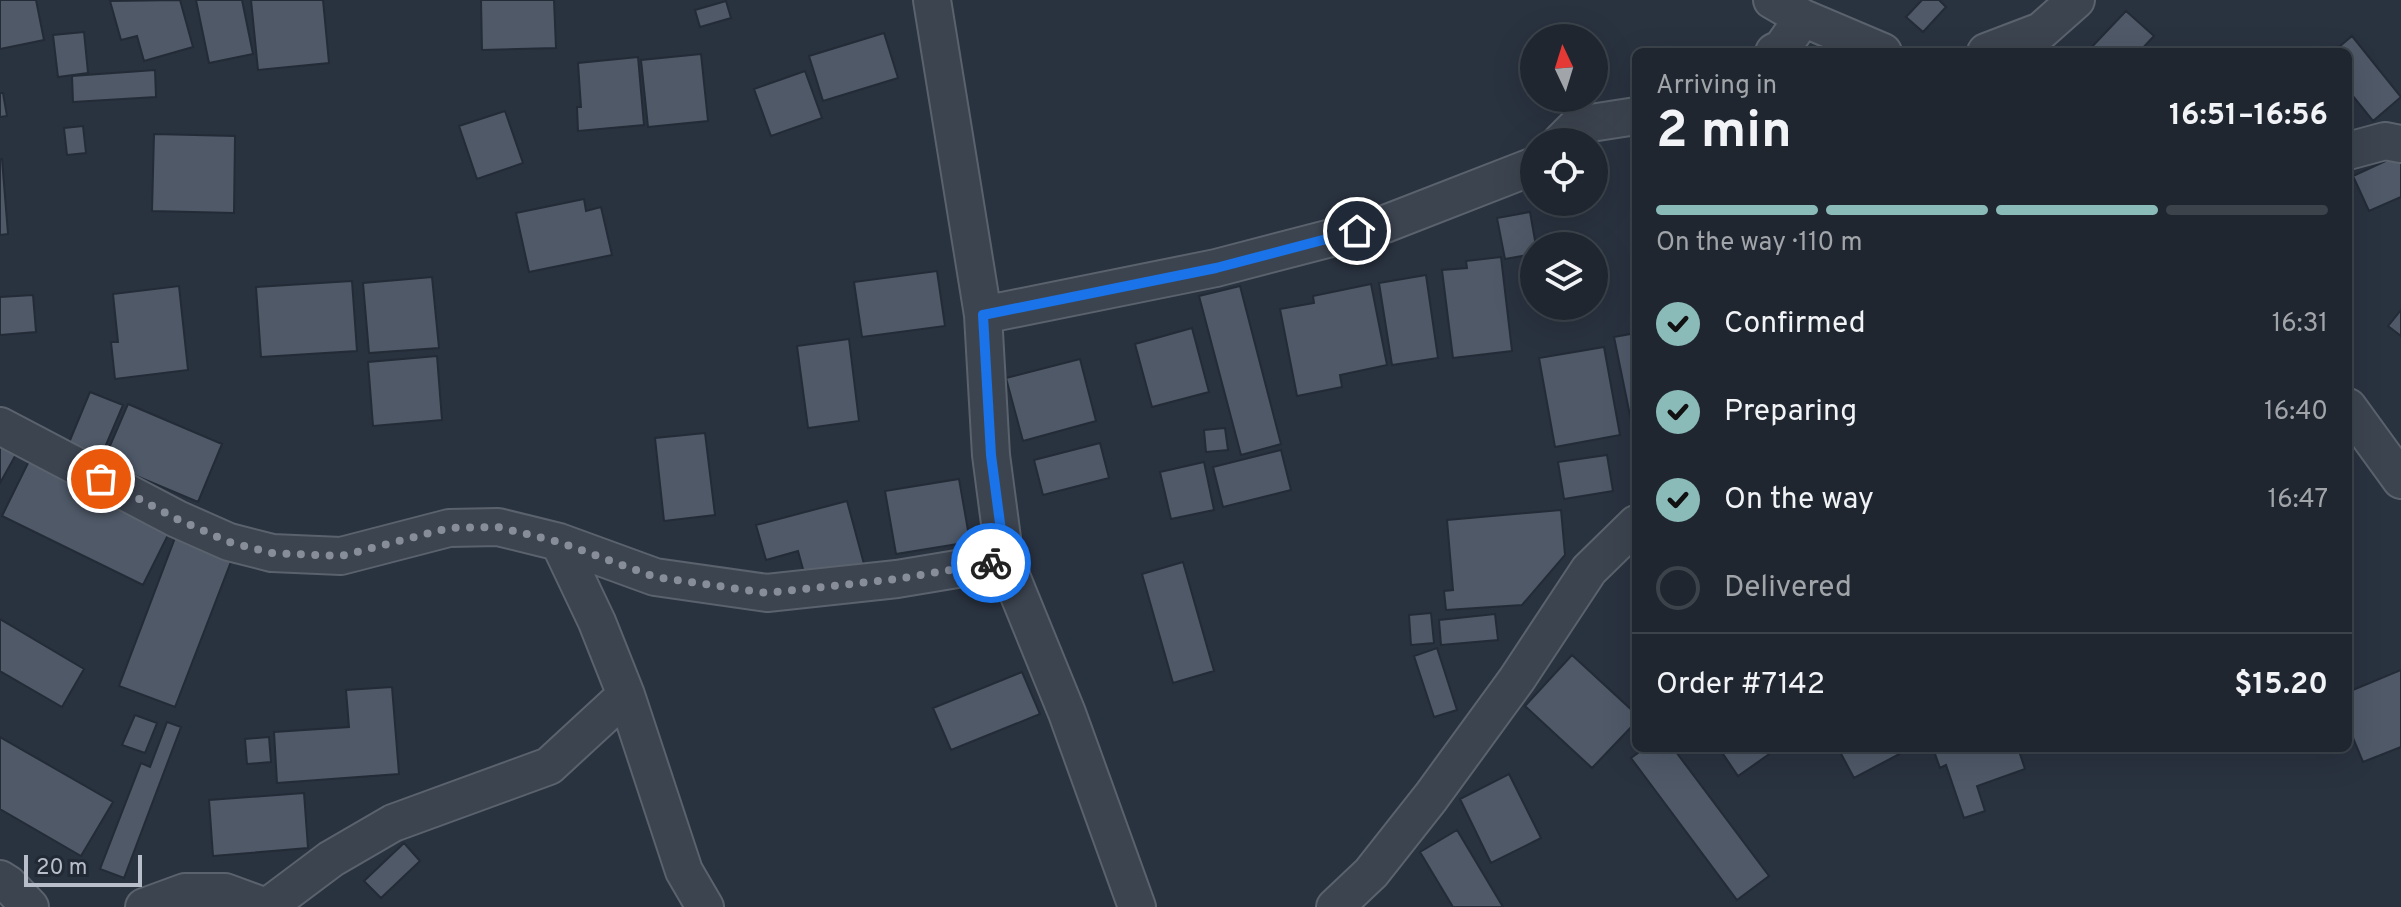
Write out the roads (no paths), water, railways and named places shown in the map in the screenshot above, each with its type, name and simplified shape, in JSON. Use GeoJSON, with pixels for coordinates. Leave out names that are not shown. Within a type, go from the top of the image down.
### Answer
{"type":"FeatureCollection","features":[{"type":"Feature","properties":{"kind":"street"},"geometry":{"type":"LineString","coordinates":[[932,0],[983,315],[991,455],[1005,561],[1078,742],[1137,907]]}},
{"type":"Feature","properties":{"kind":"street"},"geometry":{"type":"LineString","coordinates":[[1772,0],[1803,18],[1874,48]]}},
{"type":"Feature","properties":{"kind":"street"},"geometry":{"type":"LineString","coordinates":[[1996,48],[2041,31],[2076,0]]}},
{"type":"Feature","properties":{"kind":"street"},"geometry":{"type":"LineString","coordinates":[[1782,48],[1803,18]]}},
{"type":"Feature","properties":{"kind":"street"},"geometry":{"type":"LineString","coordinates":[[1575,128],[1632,117]]}},
{"type":"Feature","properties":{"kind":"street"},"geometry":{"type":"LineString","coordinates":[[2352,150],[2385,141],[2401,144]]}},
{"type":"Feature","properties":{"kind":"street"},"geometry":{"type":"LineString","coordinates":[[983,315],[1216,268],[1385,224],[1520,171]]}},
{"type":"Feature","properties":{"kind":"street"},"geometry":{"type":"LineString","coordinates":[[2352,413],[2401,480]]}},
{"type":"Feature","properties":{"kind":"street"},"geometry":{"type":"LineString","coordinates":[[0,426],[177,519],[229,542],[272,553],[341,556],[449,528],[498,527],[559,542],[655,577],[767,593],[897,579],[1005,561]]}},
{"type":"Feature","properties":{"kind":"street"},"geometry":{"type":"LineString","coordinates":[[1335,907],[1371,873],[1431,797],[1517,679],[1589,570],[1632,528]]}},
{"type":"Feature","properties":{"kind":"street"},"geometry":{"type":"LineString","coordinates":[[559,542],[597,622],[626,695],[684,871],[705,907]]}},
{"type":"Feature","properties":{"kind":"street"},"geometry":{"type":"LineString","coordinates":[[144,907],[185,892],[225,892],[266,907],[331,859],[393,823],[549,766],[626,695]]}},
{"type":"Feature","properties":{"kind":"street"},"geometry":{"type":"LineString","coordinates":[[0,879],[30,907]]}}]}
